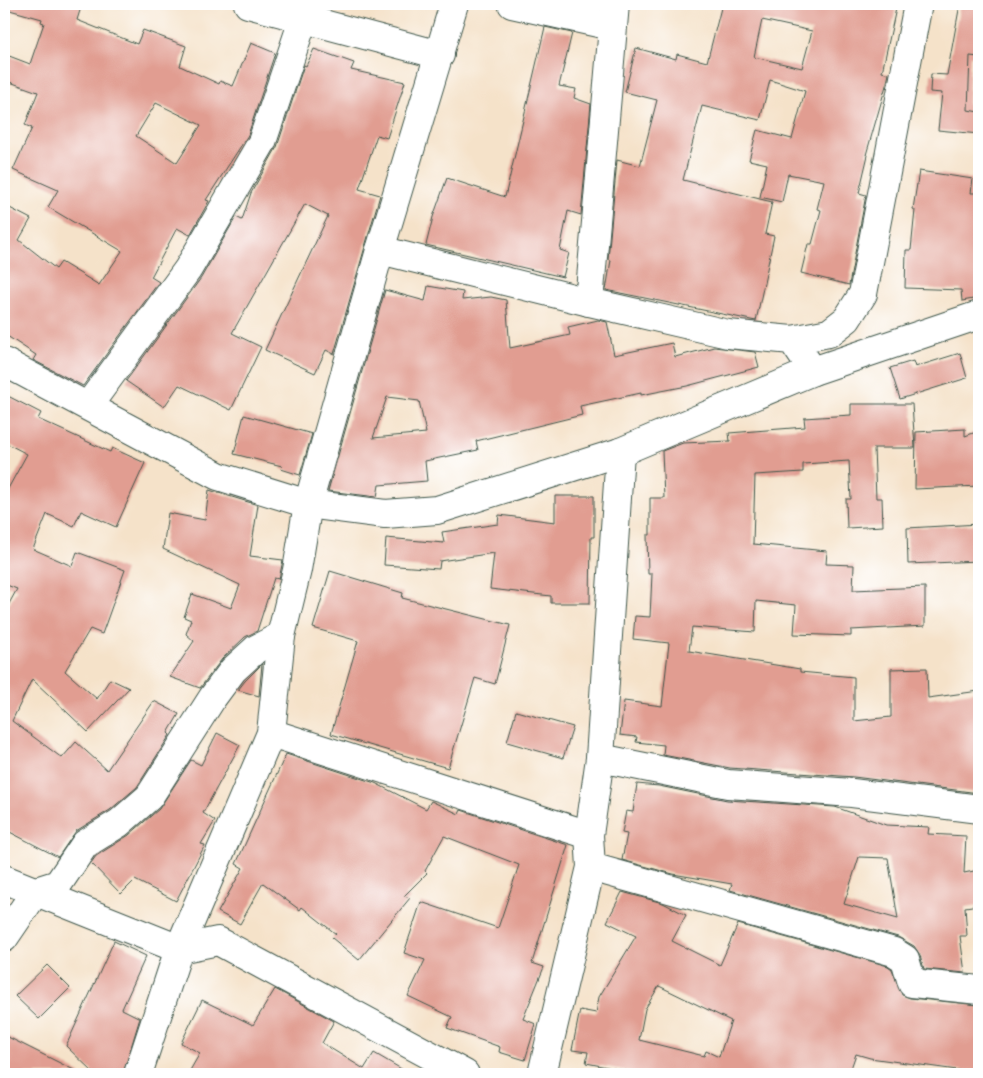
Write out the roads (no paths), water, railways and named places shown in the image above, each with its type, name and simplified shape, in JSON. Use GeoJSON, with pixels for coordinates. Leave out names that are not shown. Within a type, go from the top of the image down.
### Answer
{"type":"FeatureCollection","features":[{"type":"Feature","properties":{"kind":"street"},"geometry":{"type":"LineString","coordinates":[[248,4],[440,55]]}},
{"type":"Feature","properties":{"kind":"street"},"geometry":{"type":"LineString","coordinates":[[138,1074],[179,949],[271,733],[281,636],[297,570],[308,504],[380,250],[454,4]]}},
{"type":"Feature","properties":{"kind":"street"},"geometry":{"type":"LineString","coordinates":[[512,4],[614,15],[589,302]]}},
{"type":"Feature","properties":{"kind":"street"},"geometry":{"type":"LineString","coordinates":[[380,250],[589,302],[728,334],[792,340],[829,333],[847,319],[863,294],[918,4]]}},
{"type":"Feature","properties":{"kind":"street"},"geometry":{"type":"LineString","coordinates":[[88,406],[188,269],[262,142],[303,20]]}},
{"type":"Feature","properties":{"kind":"street"},"geometry":{"type":"LineString","coordinates":[[4,362],[218,476],[308,504],[385,514],[437,510],[620,452],[813,371],[979,315]]}},
{"type":"Feature","properties":{"kind":"street"},"geometry":{"type":"LineString","coordinates":[[792,340],[813,371]]}},
{"type":"Feature","properties":{"kind":"street"},"geometry":{"type":"LineString","coordinates":[[542,1074],[560,1008],[591,867],[589,836],[600,758],[620,452]]}},
{"type":"Feature","properties":{"kind":"street"},"geometry":{"type":"LineString","coordinates":[[4,938],[36,891],[58,884],[85,844],[119,823],[149,797],[213,696],[233,670],[256,649],[281,636]]}},
{"type":"Feature","properties":{"kind":"street"},"geometry":{"type":"LineString","coordinates":[[271,733],[589,836]]}},
{"type":"Feature","properties":{"kind":"street"},"geometry":{"type":"LineString","coordinates":[[600,758],[728,784],[852,793],[979,809]]}},
{"type":"Feature","properties":{"kind":"street"},"geometry":{"type":"LineString","coordinates":[[591,867],[894,952],[905,959],[912,983],[979,990]]}},
{"type":"Feature","properties":{"kind":"street"},"geometry":{"type":"LineString","coordinates":[[4,880],[36,891],[179,949],[218,941],[465,1074]]}}]}
